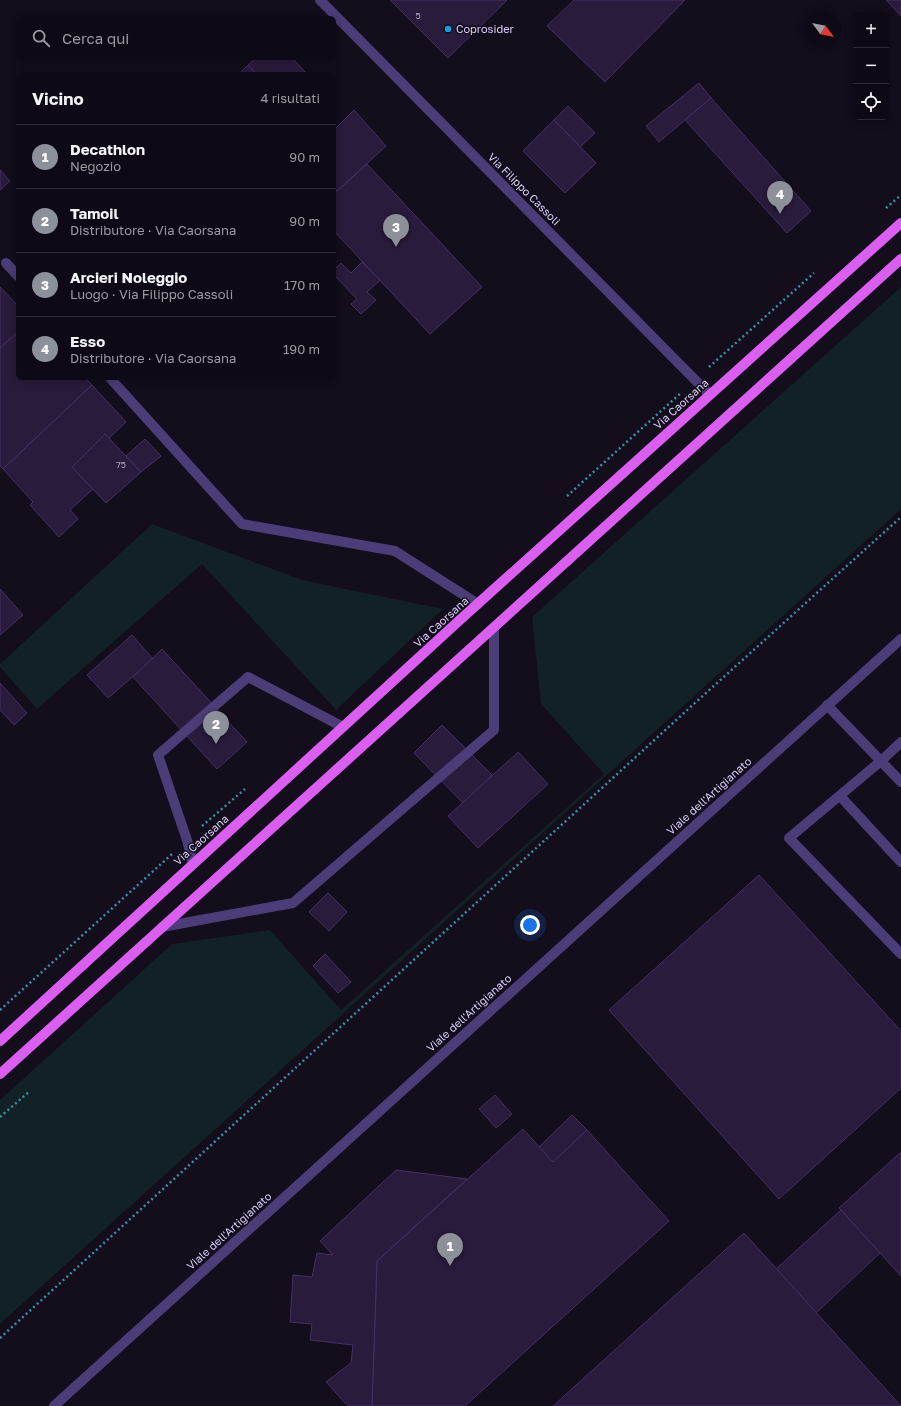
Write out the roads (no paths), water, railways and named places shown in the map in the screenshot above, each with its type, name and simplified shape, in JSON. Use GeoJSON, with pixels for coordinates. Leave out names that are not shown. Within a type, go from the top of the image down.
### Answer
{"type":"FeatureCollection","features":[{"type":"Feature","properties":{"kind":"main road","name":"Via Caorsana"},"geometry":{"type":"LineString","coordinates":[[0,1041],[478,604],[901,223]]}},
{"type":"Feature","properties":{"kind":"main road"},"geometry":{"type":"LineString","coordinates":[[0,1074],[901,259]]}},
{"type":"Feature","properties":{"kind":"street","name":"Via Filippo Cassoli"},"geometry":{"type":"LineString","coordinates":[[320,0],[336,16]]}},
{"type":"Feature","properties":{"kind":"street","name":"Via Filippo Cassoli"},"geometry":{"type":"LineString","coordinates":[[336,16],[710,395]]}},
{"type":"Feature","properties":{"kind":"street"},"geometry":{"type":"LineString","coordinates":[[6,263],[16,274]]}},
{"type":"Feature","properties":{"kind":"street"},"geometry":{"type":"LineString","coordinates":[[112,380],[242,524],[395,551],[478,604]]}},
{"type":"Feature","properties":{"kind":"street"},"geometry":{"type":"LineString","coordinates":[[162,927],[293,903],[494,730],[494,627]]}},
{"type":"Feature","properties":{"kind":"street","name":"Viale dell'Artigianato"},"geometry":{"type":"LineString","coordinates":[[54,1406],[901,639]]}},
{"type":"Feature","properties":{"kind":"street"},"geometry":{"type":"LineString","coordinates":[[193,864],[187,840],[158,755],[248,677],[343,727]]}},
{"type":"Feature","properties":{"kind":"street"},"geometry":{"type":"LineString","coordinates":[[827,705],[901,782]]}},
{"type":"Feature","properties":{"kind":"street"},"geometry":{"type":"LineString","coordinates":[[901,742],[881,761],[790,838],[901,954]]}},
{"type":"Feature","properties":{"kind":"street"},"geometry":{"type":"LineString","coordinates":[[840,796],[901,862]]}},
{"type":"Feature","properties":{"kind":"place","name":"Coprosider"},"geometry":{"type":"Point","coordinates":[448,29]}},
{"type":"Feature","properties":{"kind":"place","name":"Esso"},"geometry":{"type":"Point","coordinates":[780,214]}},
{"type":"Feature","properties":{"kind":"place","name":"Arcieri Noleggio"},"geometry":{"type":"Point","coordinates":[396,247]}},
{"type":"Feature","properties":{"kind":"place","name":"Tamoil"},"geometry":{"type":"Point","coordinates":[216,744]}},
{"type":"Feature","properties":{"kind":"place","name":"Decathlon"},"geometry":{"type":"Point","coordinates":[450,1266]}}]}
